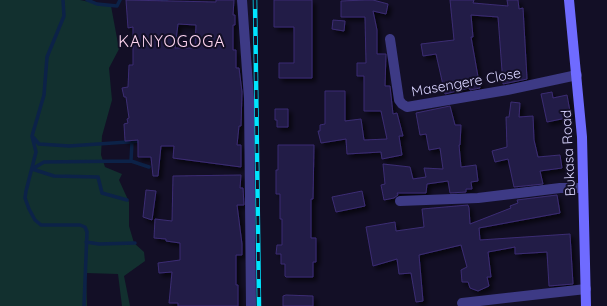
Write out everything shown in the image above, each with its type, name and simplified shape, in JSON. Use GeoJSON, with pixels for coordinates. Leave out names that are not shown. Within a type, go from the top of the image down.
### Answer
{"type":"FeatureCollection","features":[{"type":"Feature","properties":{"kind":"street"},"geometry":{"type":"LineString","coordinates":[[242,0],[249,99],[251,306]]}},
{"type":"Feature","properties":{"kind":"street","name":"Bukasa Road"},"geometry":{"type":"LineString","coordinates":[[569,0],[582,137],[586,306]]}},
{"type":"Feature","properties":{"kind":"street","name":"Masengere Close"},"geometry":{"type":"LineString","coordinates":[[390,39],[398,100],[407,107],[507,90],[577,75]]}},
{"type":"Feature","properties":{"kind":"street"},"geometry":{"type":"LineString","coordinates":[[400,201],[478,198],[560,188],[583,188]]}},
{"type":"Feature","properties":{"kind":"street"},"geometry":{"type":"LineString","coordinates":[[462,303],[586,289]]}},
{"type":"Feature","properties":{"kind":"green space"},"geometry":{"type":"Polygon","coordinates":[[[0,0],[80,0],[111,6],[119,49],[109,68],[112,100],[102,136],[101,155],[105,167],[122,174],[119,180],[129,202],[129,226],[134,243],[144,252],[145,261],[124,276],[130,306],[122,306],[118,274],[86,273],[87,306],[0,306],[0,0]]]}},
{"type":"Feature","properties":{"kind":"building"},"geometry":{"type":"Polygon","coordinates":[[[126,0],[216,2],[216,0],[234,0],[233,15],[235,15],[235,25],[233,25],[233,50],[236,50],[236,68],[239,68],[242,92],[241,126],[239,126],[237,145],[241,145],[241,167],[173,158],[174,146],[161,146],[158,176],[153,176],[151,157],[138,157],[138,140],[125,141],[124,124],[128,123],[127,119],[129,118],[126,97],[124,97],[122,88],[128,87],[129,65],[133,65],[133,27],[128,28],[126,0]],[[178,24],[175,48],[195,48],[196,25],[178,24]]]}},
{"type":"Feature","properties":{"kind":"building"},"geometry":{"type":"Polygon","coordinates":[[[274,0],[312,0],[312,78],[279,78],[279,63],[294,63],[294,27],[274,27],[274,0]]]}},
{"type":"Feature","properties":{"kind":"building"},"geometry":{"type":"Polygon","coordinates":[[[373,0],[388,4],[386,14],[373,11],[377,30],[377,54],[386,54],[385,86],[390,86],[393,114],[397,113],[403,136],[399,136],[402,155],[382,159],[381,152],[347,154],[346,139],[321,143],[318,131],[320,131],[320,125],[325,124],[325,91],[345,91],[345,121],[361,119],[364,140],[387,139],[381,111],[364,111],[364,76],[357,76],[357,63],[366,63],[365,17],[341,17],[341,1],[373,0]]]}},
{"type":"Feature","properties":{"kind":"building"},"geometry":{"type":"Polygon","coordinates":[[[450,0],[474,0],[473,3],[508,6],[507,0],[518,0],[519,9],[523,8],[527,79],[503,84],[498,17],[471,15],[473,37],[471,37],[480,88],[470,90],[469,88],[445,94],[436,54],[423,56],[421,44],[454,40],[450,0]]]}},
{"type":"Feature","properties":{"kind":"building"},"geometry":{"type":"Polygon","coordinates":[[[333,20],[345,21],[344,31],[332,29],[333,20]]]}},
{"type":"Feature","properties":{"kind":"building"},"geometry":{"type":"Polygon","coordinates":[[[552,92],[553,98],[567,95],[571,117],[547,122],[541,94],[552,92]]]}},
{"type":"Feature","properties":{"kind":"building"},"geometry":{"type":"Polygon","coordinates":[[[511,102],[520,103],[519,117],[533,116],[534,140],[538,157],[560,155],[562,168],[540,171],[543,184],[514,187],[508,159],[495,162],[492,151],[507,147],[506,117],[509,117],[511,102]]]}},
{"type":"Feature","properties":{"kind":"building"},"geometry":{"type":"Polygon","coordinates":[[[450,106],[455,125],[461,125],[459,145],[461,167],[476,165],[478,181],[471,182],[472,189],[466,189],[466,192],[450,193],[448,181],[427,184],[426,193],[397,193],[398,195],[394,198],[384,200],[381,185],[385,184],[383,164],[410,167],[413,179],[426,177],[424,168],[443,169],[440,148],[429,150],[426,134],[420,135],[416,113],[450,106]]]}},
{"type":"Feature","properties":{"kind":"building"},"geometry":{"type":"Polygon","coordinates":[[[275,109],[288,109],[288,127],[277,127],[277,120],[275,120],[275,109]]]}},
{"type":"Feature","properties":{"kind":"building"},"geometry":{"type":"Polygon","coordinates":[[[278,145],[314,145],[313,199],[311,199],[311,238],[316,238],[316,262],[313,262],[313,277],[286,277],[285,264],[281,264],[281,254],[276,254],[277,245],[282,245],[280,194],[276,194],[278,145]]]}},
{"type":"Feature","properties":{"kind":"building"},"geometry":{"type":"Polygon","coordinates":[[[241,175],[240,188],[243,188],[244,205],[237,205],[242,244],[242,255],[236,255],[238,306],[178,306],[178,303],[169,303],[172,272],[159,273],[158,263],[180,260],[180,243],[166,241],[166,239],[154,238],[155,219],[172,221],[173,176],[241,175]]]}},
{"type":"Feature","properties":{"kind":"building"},"geometry":{"type":"Polygon","coordinates":[[[146,190],[156,191],[152,220],[143,217],[146,190]]]}},
{"type":"Feature","properties":{"kind":"building"},"geometry":{"type":"Polygon","coordinates":[[[362,191],[365,206],[336,212],[332,197],[362,191]]]}},
{"type":"Feature","properties":{"kind":"building"},"geometry":{"type":"Polygon","coordinates":[[[557,195],[560,213],[479,228],[480,240],[570,234],[573,284],[549,286],[547,252],[515,254],[515,247],[488,252],[491,277],[487,277],[489,286],[478,291],[470,288],[468,282],[462,282],[461,270],[467,267],[461,245],[419,255],[423,301],[416,302],[411,273],[399,274],[397,259],[373,266],[366,227],[395,222],[396,231],[424,227],[422,209],[468,205],[470,224],[511,208],[510,206],[518,203],[517,200],[557,195]]]}},
{"type":"Feature","properties":{"kind":"building"},"geometry":{"type":"Polygon","coordinates":[[[283,296],[313,296],[313,306],[283,306],[283,296]]]}},
{"type":"Feature","properties":{"kind":"waterway"},"geometry":{"type":"LineString","coordinates":[[63,0],[64,16],[47,57],[44,95],[32,136],[36,152],[25,198],[35,220],[41,225],[80,225],[85,227],[87,232],[84,306]]}},
{"type":"Feature","properties":{"kind":"waterway"},"geometry":{"type":"LineString","coordinates":[[87,0],[97,4],[117,6],[120,0]]}},
{"type":"Feature","properties":{"kind":"waterway"},"geometry":{"type":"LineString","coordinates":[[157,0],[166,0],[167,5]]}},
{"type":"Feature","properties":{"kind":"waterway"},"geometry":{"type":"LineString","coordinates":[[33,137],[39,144],[69,146],[142,141]]}},
{"type":"Feature","properties":{"kind":"waterway"},"geometry":{"type":"LineString","coordinates":[[131,161],[132,142]]}},
{"type":"Feature","properties":{"kind":"waterway"},"geometry":{"type":"LineString","coordinates":[[32,169],[44,162],[131,161],[149,167]]}},
{"type":"Feature","properties":{"kind":"waterway"},"geometry":{"type":"LineString","coordinates":[[32,169],[54,176],[98,177],[102,193],[127,200]]}},
{"type":"Feature","properties":{"kind":"waterway"},"geometry":{"type":"LineString","coordinates":[[86,242],[99,244],[135,243]]}},
{"type":"Feature","properties":{"kind":"railway"},"geometry":{"type":"LineString","coordinates":[[255,0],[259,306]]}},
{"type":"Feature","properties":{"kind":"district","name":"KANYOGOGA"},"geometry":{"type":"Point","coordinates":[172,41]}}]}
